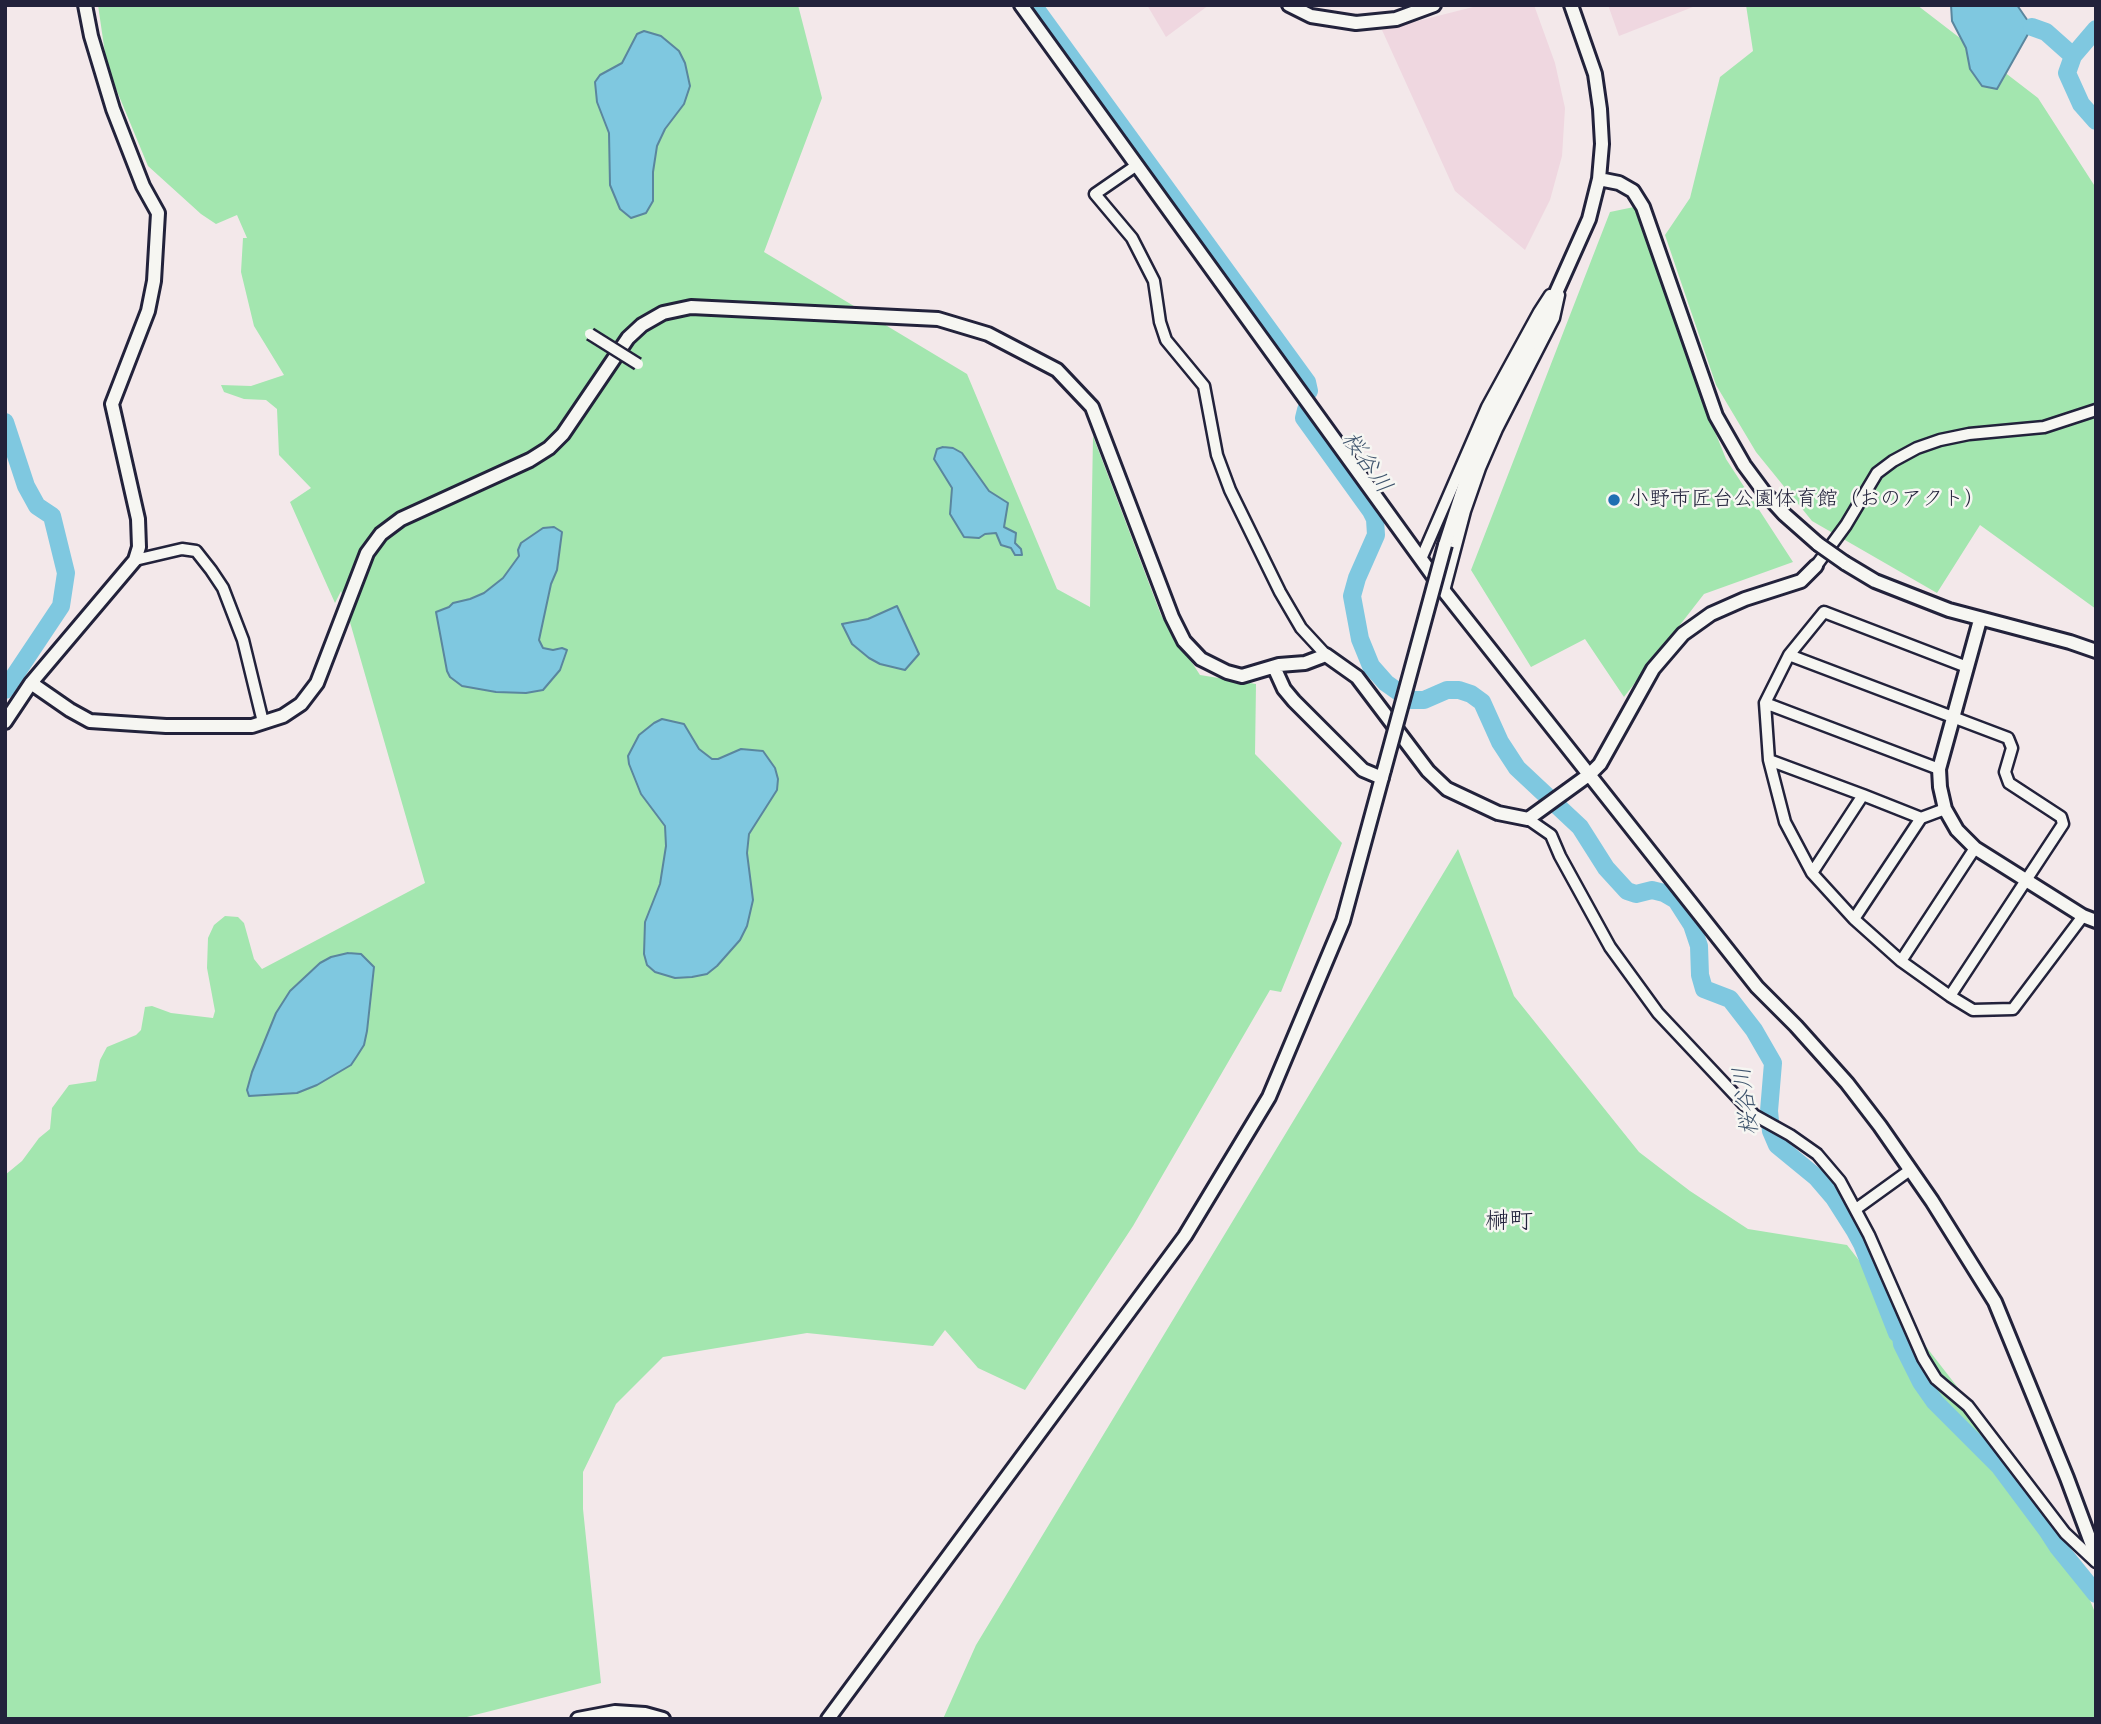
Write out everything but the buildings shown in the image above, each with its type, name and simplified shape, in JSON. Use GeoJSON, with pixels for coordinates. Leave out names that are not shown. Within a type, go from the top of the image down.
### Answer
{"type":"FeatureCollection","features":[{"type":"Feature","properties":{"kind":"street"},"geometry":{"type":"LineString","coordinates":[[5,722],[31,683],[135,560],[139,547],[138,519],[112,404],[148,310],[154,281],[158,213],[143,186],[113,109],[90,36],[85,5]]}},
{"type":"Feature","properties":{"kind":"street"},"geometry":{"type":"LineString","coordinates":[[1021,5],[1444,591],[1757,987],[1847,1083],[1910,1170],[1995,1302],[2096,1556]]}},
{"type":"Feature","properties":{"kind":"street"},"geometry":{"type":"LineString","coordinates":[[1289,5],[1311,16],[1356,23],[1396,19],[1434,5]]}},
{"type":"Feature","properties":{"kind":"street"},"geometry":{"type":"LineString","coordinates":[[828,1719],[1185,1236],[1269,1097],[1343,921],[1445,545],[1468,474],[1486,430],[1589,219],[1599,179],[1602,144],[1595,74],[1571,5]]}},
{"type":"Feature","properties":{"kind":"street"},"geometry":{"type":"LineString","coordinates":[[1136,165],[1095,194],[1132,239],[1154,281],[1160,322],[1166,340],[1204,387],[1217,454],[1230,490],[1280,592],[1301,628],[1326,655],[1357,677],[1428,771],[1447,789],[1498,813],[1528,818],[1551,835],[1610,947],[1658,1013],[1754,1115],[1817,1154],[1840,1181],[1869,1235],[1923,1359],[1936,1379],[1968,1406],[2065,1533],[2096,1562]]}},
{"type":"Feature","properties":{"kind":"street"},"geometry":{"type":"LineString","coordinates":[[1599,179],[1619,183],[1633,191],[1643,206],[1716,416],[1744,465],[1784,514],[1845,564],[1875,581],[1980,620],[2070,642],[2096,652]]}},
{"type":"Feature","properties":{"kind":"street"},"geometry":{"type":"LineString","coordinates":[[1420,559],[1486,407],[1539,312],[1564,274]]}},
{"type":"Feature","properties":{"kind":"street"},"geometry":{"type":"LineString","coordinates":[[1444,591],[1465,511],[1480,468],[1553,318],[1564,274]]}},
{"type":"Feature","properties":{"kind":"street"},"geometry":{"type":"LineString","coordinates":[[31,683],[90,721],[166,726],[252,726],[283,716],[301,704],[317,683],[367,553],[381,534],[401,519],[549,449],[563,434],[628,338],[642,325],[663,313],[691,307],[938,319],[988,334],[1057,370],[1092,407],[1184,641],[1201,659],[1242,676],[1274,667],[1305,663],[1326,655]]}},
{"type":"Feature","properties":{"kind":"street"},"geometry":{"type":"LineString","coordinates":[[590,334],[638,364]]}},
{"type":"Feature","properties":{"kind":"street"},"geometry":{"type":"LineString","coordinates":[[1528,818],[1600,764],[1653,669],[1683,634],[1711,614],[1745,599],[1801,581],[1816,566],[1846,525],[1877,473],[1893,461],[1940,440],[1969,434],[2044,427],[2096,410]]}},
{"type":"Feature","properties":{"kind":"street"},"geometry":{"type":"LineString","coordinates":[[135,560],[182,549],[196,551],[223,588],[243,639],[263,722]]}},
{"type":"Feature","properties":{"kind":"street"},"geometry":{"type":"LineString","coordinates":[[1967,667],[1824,612],[1788,655],[1765,703],[1769,760],[1785,822],[1812,873],[1854,919],[1900,961],[1973,1010],[2013,1009],[2083,916]]}},
{"type":"Feature","properties":{"kind":"street"},"geometry":{"type":"LineString","coordinates":[[1980,620],[1939,769],[1945,808],[1957,830],[1975,848],[2083,916],[2096,921]]}},
{"type":"Feature","properties":{"kind":"street"},"geometry":{"type":"LineString","coordinates":[[1788,655],[2008,738],[2012,748],[2005,772],[2009,783],[2061,817],[2063,824],[1950,996]]}},
{"type":"Feature","properties":{"kind":"street"},"geometry":{"type":"LineString","coordinates":[[1274,667],[1284,689],[1294,701],[1363,770],[1383,774]]}},
{"type":"Feature","properties":{"kind":"street"},"geometry":{"type":"LineString","coordinates":[[1765,703],[1939,769]]}},
{"type":"Feature","properties":{"kind":"street"},"geometry":{"type":"LineString","coordinates":[[1769,760],[1921,818]]}},
{"type":"Feature","properties":{"kind":"street"},"geometry":{"type":"LineString","coordinates":[[1812,873],[1863,795]]}},
{"type":"Feature","properties":{"kind":"street"},"geometry":{"type":"LineString","coordinates":[[1854,919],[1921,818],[1945,808]]}},
{"type":"Feature","properties":{"kind":"street"},"geometry":{"type":"LineString","coordinates":[[1900,961],[1975,848]]}},
{"type":"Feature","properties":{"kind":"street"},"geometry":{"type":"LineString","coordinates":[[1856,1209],[1910,1170]]}},
{"type":"Feature","properties":{"kind":"street"},"geometry":{"type":"LineString","coordinates":[[578,1719],[615,1712],[645,1714],[663,1719]]}},
{"type":"Feature","properties":{"kind":"shaded area"},"geometry":{"type":"Polygon","coordinates":[[[1147,5],[1209,5],[1166,37],[1147,5]]]}},
{"type":"Feature","properties":{"kind":"shaded area"},"geometry":{"type":"Polygon","coordinates":[[[1481,5],[1534,5],[1555,63],[1565,108],[1562,156],[1550,200],[1525,250],[1455,191],[1382,30],[1481,5]]]}},
{"type":"Feature","properties":{"kind":"shaded area"},"geometry":{"type":"Polygon","coordinates":[[[1608,5],[1698,5],[1619,36],[1608,5]]]}},
{"type":"Feature","properties":{"kind":"green space"},"geometry":{"type":"Polygon","coordinates":[[[98,5],[798,5],[822,98],[764,252],[967,374],[1057,589],[1090,607],[1093,436],[1161,615],[1200,675],[1256,684],[1255,754],[1342,843],[1281,992],[1270,990],[1133,1226],[1025,1390],[978,1368],[945,1330],[933,1346],[807,1333],[663,1357],[616,1404],[583,1472],[583,1509],[601,1683],[459,1719],[5,1719],[5,1175],[22,1161],[39,1138],[50,1129],[52,1108],[69,1085],[96,1081],[100,1060],[107,1047],[136,1035],[141,1030],[145,1007],[152,1006],[171,1013],[213,1018],[215,1011],[207,968],[208,938],[214,925],[225,916],[238,917],[244,923],[254,959],[262,969],[425,883],[341,591],[335,603],[290,502],[311,488],[279,455],[277,409],[266,400],[244,399],[224,392],[221,385],[251,386],[284,375],[254,326],[241,272],[243,238],[247,238],[237,215],[216,224],[201,214],[148,166],[107,67],[98,5]]]}},
{"type":"Feature","properties":{"kind":"green space"},"geometry":{"type":"Polygon","coordinates":[[[1746,5],[1917,5],[2038,98],[2096,188],[2096,609],[1980,525],[1937,593],[1812,521],[1756,452],[1716,385],[1665,235],[1690,198],[1720,77],[1753,51],[1746,5]]]}},
{"type":"Feature","properties":{"kind":"green space"},"geometry":{"type":"Polygon","coordinates":[[[1634,207],[1726,459],[1793,562],[1704,594],[1624,697],[1585,639],[1531,667],[1471,570],[1610,212],[1634,207]]]}},
{"type":"Feature","properties":{"kind":"green space"},"geometry":{"type":"Polygon","coordinates":[[[1458,849],[1514,996],[1639,1152],[1690,1191],[1748,1229],[1847,1245],[2053,1510],[2096,1615],[2096,1719],[943,1719],[976,1645],[1458,849]]]}},
{"type":"Feature","properties":{"kind":"water"},"geometry":{"type":"Polygon","coordinates":[[[1951,5],[2017,5],[2032,27],[1997,89],[1982,86],[1970,69],[1966,48],[1952,21],[1951,5]]]}},
{"type":"Feature","properties":{"kind":"water"},"geometry":{"type":"Polygon","coordinates":[[[644,31],[661,36],[679,51],[685,63],[690,86],[684,104],[665,129],[657,146],[653,172],[653,201],[646,213],[631,218],[620,209],[610,185],[609,133],[597,102],[595,82],[600,75],[622,63],[637,34],[644,31]]]}},
{"type":"Feature","properties":{"kind":"water"},"geometry":{"type":"Polygon","coordinates":[[[943,447],[962,453],[989,491],[1008,503],[1004,527],[1016,533],[1015,543],[1021,549],[1022,555],[1015,555],[1011,548],[1001,545],[996,533],[985,534],[979,538],[964,537],[950,514],[952,488],[934,459],[937,449],[943,447]]]}},
{"type":"Feature","properties":{"kind":"water"},"geometry":{"type":"Polygon","coordinates":[[[554,527],[562,532],[557,570],[551,584],[539,640],[543,648],[567,650],[560,670],[543,690],[526,693],[496,692],[462,686],[450,677],[447,671],[436,612],[453,603],[484,593],[503,578],[519,556],[521,543],[543,528],[554,527]]]}},
{"type":"Feature","properties":{"kind":"water"},"geometry":{"type":"Polygon","coordinates":[[[897,606],[919,654],[905,670],[880,664],[869,658],[852,644],[842,624],[868,619],[897,606]]]}},
{"type":"Feature","properties":{"kind":"water"},"geometry":{"type":"Polygon","coordinates":[[[662,719],[684,724],[699,749],[712,759],[741,749],[763,751],[775,768],[778,779],[777,790],[749,834],[747,853],[753,900],[747,926],[740,940],[717,966],[707,974],[692,977],[675,978],[655,972],[647,965],[644,954],[645,922],[660,884],[666,846],[665,826],[641,794],[628,756],[639,735],[662,719]]]}},
{"type":"Feature","properties":{"kind":"water"},"geometry":{"type":"Polygon","coordinates":[[[348,953],[361,954],[374,967],[364,1045],[351,1065],[317,1085],[297,1093],[249,1096],[247,1090],[252,1072],[276,1013],[290,991],[320,963],[348,953]]]}},
{"type":"Feature","properties":{"kind":"waterway","name":"桜谷川"},"geometry":{"type":"LineString","coordinates":[[1033,5],[1307,382],[1309,391]]}},
{"type":"Feature","properties":{"kind":"waterway"},"geometry":{"type":"LineString","coordinates":[[2032,27],[2046,32],[2073,56],[2067,73],[2081,104],[2096,121]]}},
{"type":"Feature","properties":{"kind":"waterway"},"geometry":{"type":"LineString","coordinates":[[2073,56],[2096,29]]}},
{"type":"Feature","properties":{"kind":"waterway","name":"桜谷川"},"geometry":{"type":"LineString","coordinates":[[1306,410],[1304,418],[1375,519],[1376,535],[1352,596],[1360,639],[1371,666],[1386,683],[1410,700],[1424,700],[1447,690],[1459,690],[1482,702],[1500,742],[1517,768],[1580,827],[1606,868],[1627,891],[1636,894],[1652,890],[1676,900],[1692,925],[1699,946],[1700,975],[1704,989],[1730,999],[1754,1030],[1773,1063],[1769,1111],[1771,1131],[1777,1145],[1816,1177],[1834,1198],[1855,1231],[1902,1344],[1921,1382],[1935,1402],[2000,1467],[2096,1594]]}},
{"type":"Feature","properties":{"kind":"waterway"},"geometry":{"type":"LineString","coordinates":[[5,422],[26,486],[37,506],[52,516],[66,573],[61,606],[5,690]]}},
{"type":"Feature","properties":{"kind":"place","name":"小野市匠台公園体育館（おのアクト）"},"geometry":{"type":"Point","coordinates":[1614,500]}},
{"type":"Feature","properties":{"kind":"district","name":"榊町"},"geometry":{"type":"Point","coordinates":[1509,1222]}}]}
